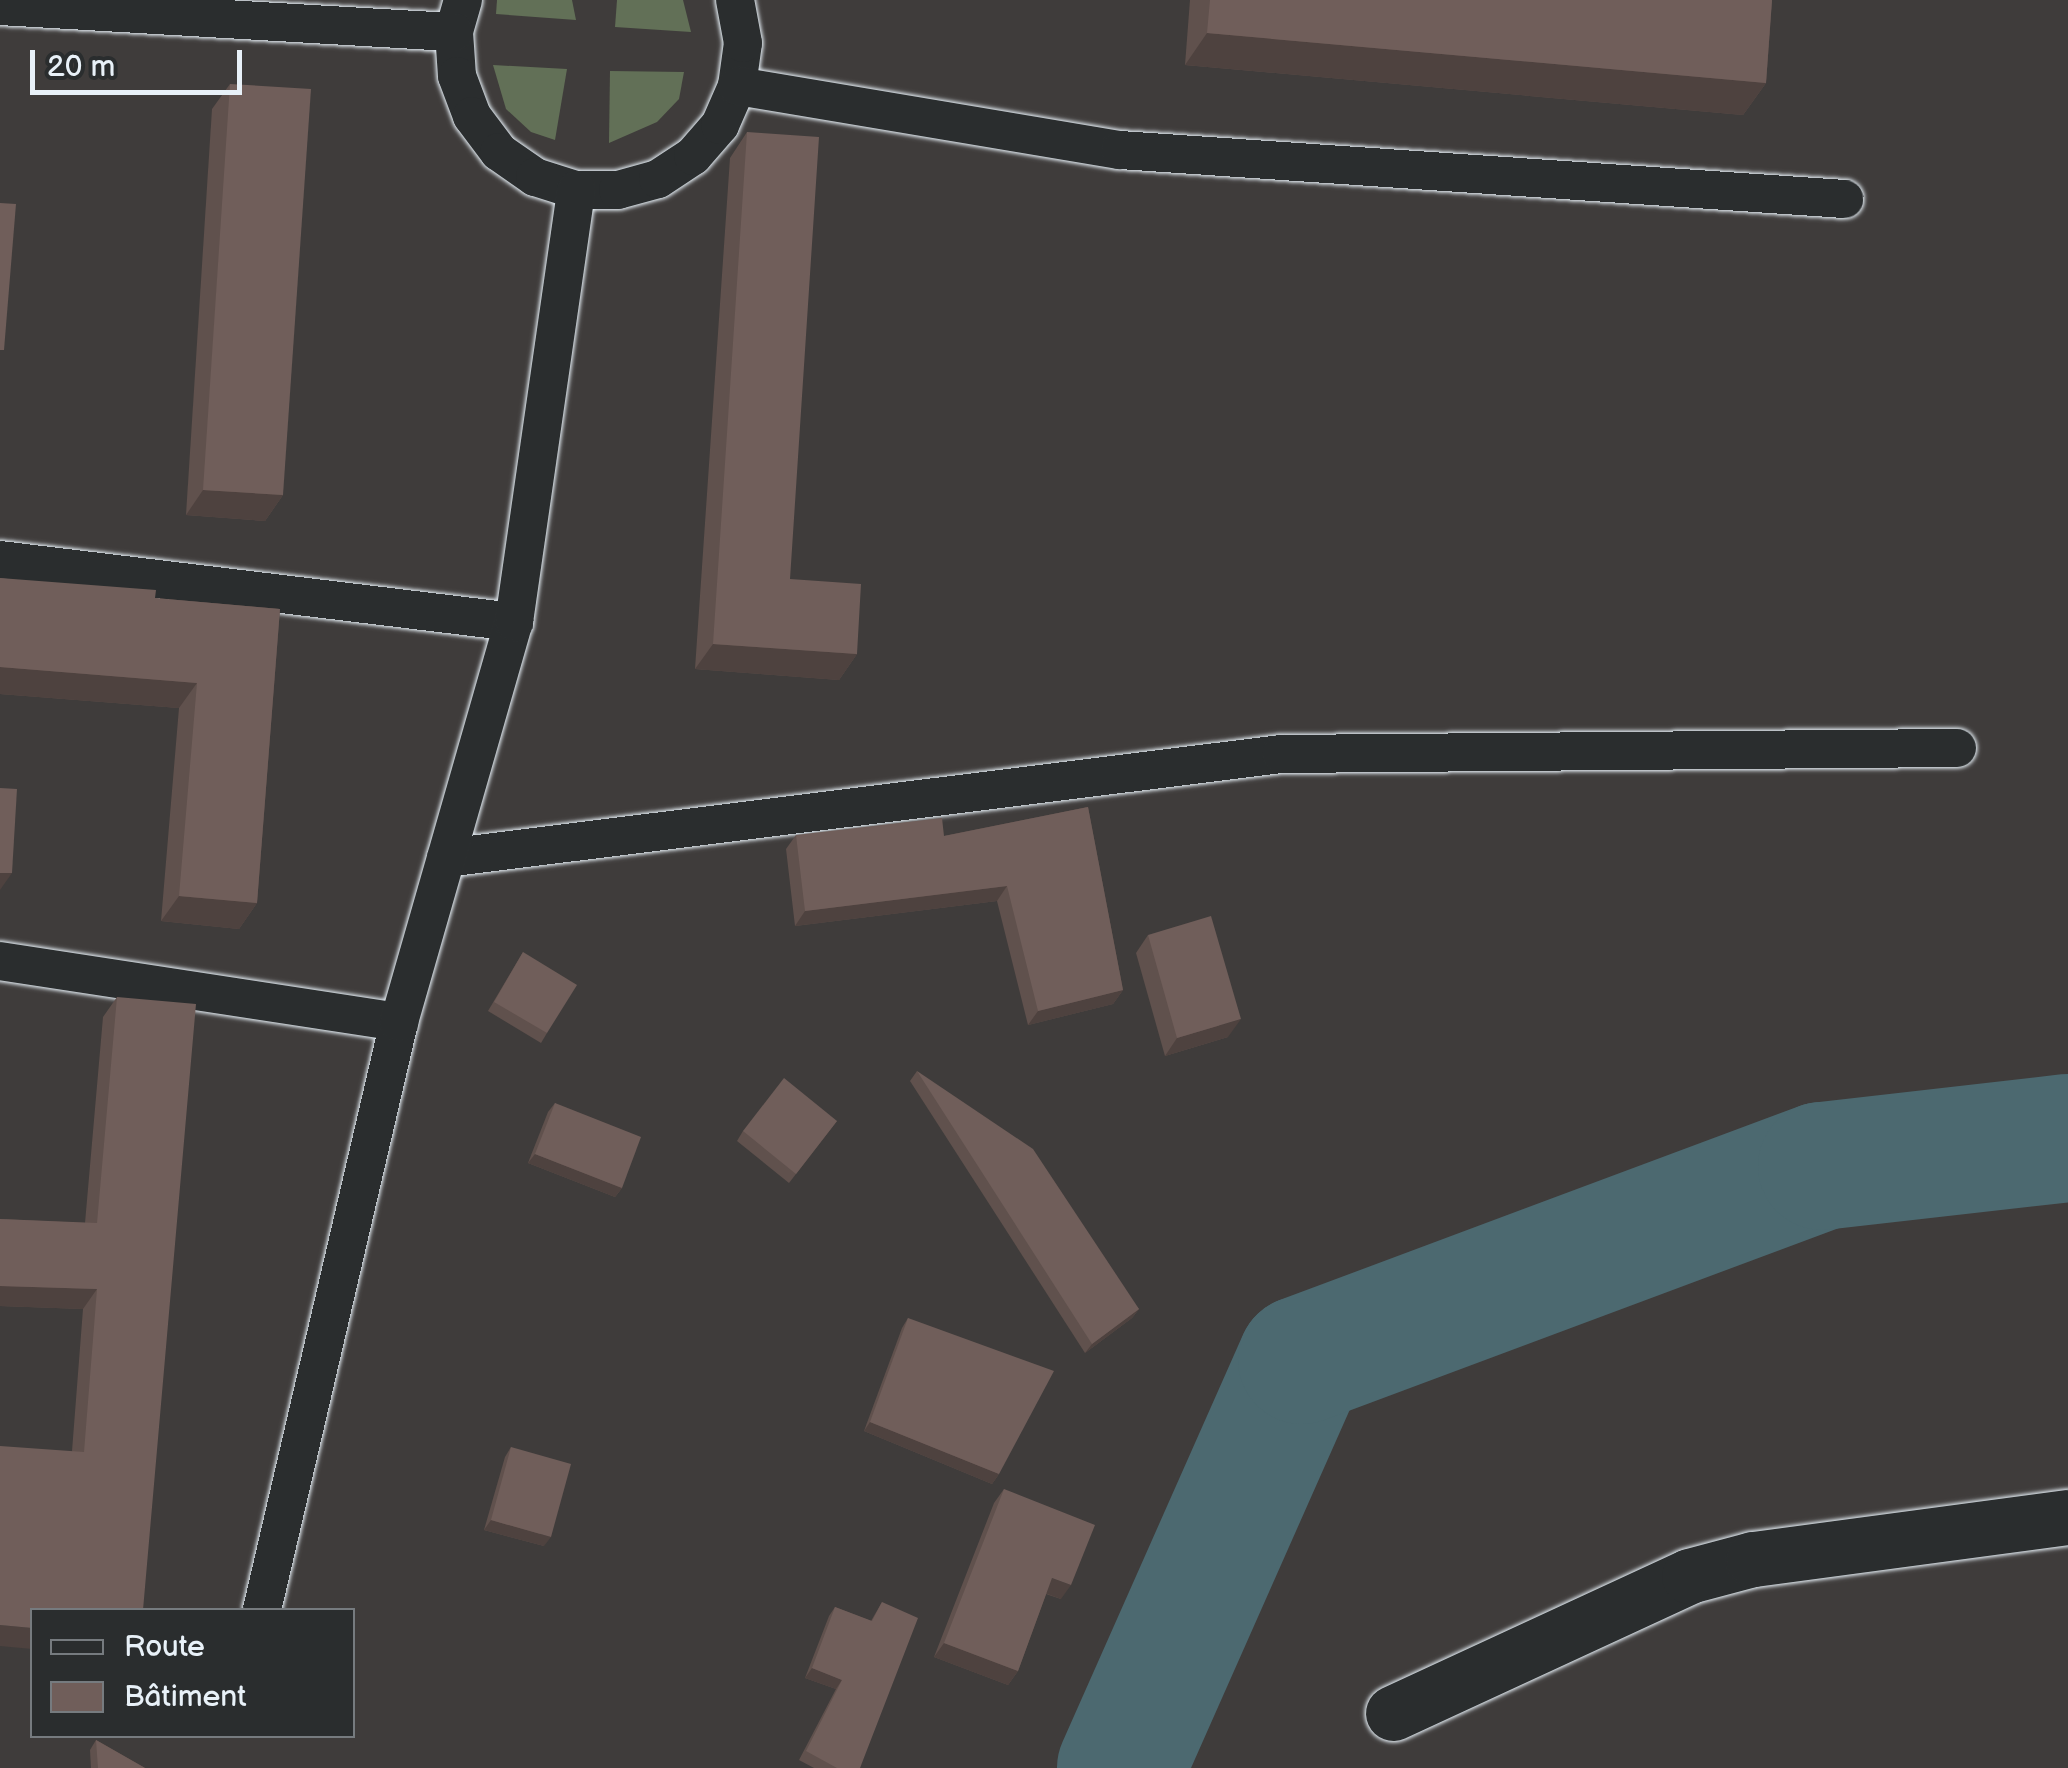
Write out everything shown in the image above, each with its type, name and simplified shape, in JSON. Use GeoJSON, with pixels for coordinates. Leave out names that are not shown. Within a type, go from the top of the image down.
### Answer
{"type":"FeatureCollection","features":[{"type":"Feature","properties":{"kind":"street"},"geometry":{"type":"LineString","coordinates":[[1393,1713],[1688,1576],[1753,1559],[2068,1516]]}},
{"type":"Feature","properties":{"kind":"lane"},"geometry":{"type":"LineString","coordinates":[[0,6],[459,16],[457,76],[466,103],[498,152],[535,177],[576,190],[618,190],[658,179],[693,156],[720,125],[737,86],[743,42],[735,0]]}},
{"type":"Feature","properties":{"kind":"lane"},"geometry":{"type":"LineString","coordinates":[[737,86],[1120,150],[1844,198]]}},
{"type":"Feature","properties":{"kind":"lane"},"geometry":{"type":"LineString","coordinates":[[262,1608],[399,1022],[514,622],[576,190]]}},
{"type":"Feature","properties":{"kind":"lane"},"geometry":{"type":"LineString","coordinates":[[0,560],[514,622]]}},
{"type":"Feature","properties":{"kind":"lane"},"geometry":{"type":"LineString","coordinates":[[446,858],[1280,754],[1957,748]]}},
{"type":"Feature","properties":{"kind":"lane"},"geometry":{"type":"LineString","coordinates":[[0,961],[399,1022]]}},
{"type":"Feature","properties":{"kind":"green space"},"geometry":{"type":"Polygon","coordinates":[[[497,0],[572,0],[576,20],[496,14],[497,0]]]}},
{"type":"Feature","properties":{"kind":"green space"},"geometry":{"type":"Polygon","coordinates":[[[617,0],[683,0],[691,32],[615,27],[617,0]]]}},
{"type":"Feature","properties":{"kind":"green space"},"geometry":{"type":"Polygon","coordinates":[[[493,65],[567,69],[555,140],[531,132],[506,109],[493,65]]]}},
{"type":"Feature","properties":{"kind":"green space"},"geometry":{"type":"Polygon","coordinates":[[[610,71],[684,72],[679,99],[657,122],[609,143],[610,71]]]}},
{"type":"Feature","properties":{"kind":"building"},"geometry":{"type":"Polygon","coordinates":[[[1210,0],[1772,0],[1766,83],[1207,33],[1210,0]]]}},
{"type":"Feature","properties":{"kind":"building"},"geometry":{"type":"Polygon","coordinates":[[[230,84],[311,89],[283,495],[203,490],[230,84]]]}},
{"type":"Feature","properties":{"kind":"building"},"geometry":{"type":"Polygon","coordinates":[[[747,132],[819,137],[790,579],[861,584],[857,654],[713,644],[747,132]]]}},
{"type":"Feature","properties":{"kind":"building"},"geometry":{"type":"Polygon","coordinates":[[[0,203],[16,204],[4,350],[0,350],[0,203]]]}},
{"type":"Feature","properties":{"kind":"building"},"geometry":{"type":"Polygon","coordinates":[[[0,578],[156,590],[155,598],[280,609],[257,903],[179,896],[197,683],[0,667],[0,578]]]}},
{"type":"Feature","properties":{"kind":"building"},"geometry":{"type":"Polygon","coordinates":[[[0,788],[17,789],[12,873],[0,873],[0,788]]]}},
{"type":"Feature","properties":{"kind":"building"},"geometry":{"type":"Polygon","coordinates":[[[1088,807],[1123,990],[1038,1011],[1007,886],[805,911],[796,835],[942,818],[944,836],[1088,807]]]}},
{"type":"Feature","properties":{"kind":"building"},"geometry":{"type":"Polygon","coordinates":[[[1211,916],[1241,1019],[1177,1038],[1148,935],[1211,916]]]}},
{"type":"Feature","properties":{"kind":"building"},"geometry":{"type":"Polygon","coordinates":[[[523,952],[577,985],[547,1033],[494,1002],[523,952]]]}},
{"type":"Feature","properties":{"kind":"building"},"geometry":{"type":"Polygon","coordinates":[[[117,997],[196,1004],[143,1608],[30,1608],[30,1628],[0,1625],[0,1446],[84,1452],[97,1289],[0,1286],[0,1219],[97,1223],[117,997]]]}},
{"type":"Feature","properties":{"kind":"building"},"geometry":{"type":"Polygon","coordinates":[[[917,1071],[1033,1149],[1139,1309],[1092,1344],[917,1071]]]}},
{"type":"Feature","properties":{"kind":"building"},"geometry":{"type":"Polygon","coordinates":[[[784,1078],[837,1121],[796,1174],[743,1131],[784,1078]]]}},
{"type":"Feature","properties":{"kind":"building"},"geometry":{"type":"Polygon","coordinates":[[[555,1103],[641,1137],[622,1188],[535,1154],[555,1103]]]}},
{"type":"Feature","properties":{"kind":"building"},"geometry":{"type":"Polygon","coordinates":[[[908,1318],[1054,1371],[999,1474],[870,1422],[908,1318]]]}},
{"type":"Feature","properties":{"kind":"building"},"geometry":{"type":"Polygon","coordinates":[[[511,1447],[571,1464],[551,1537],[491,1520],[511,1447]]]}},
{"type":"Feature","properties":{"kind":"building"},"geometry":{"type":"Polygon","coordinates":[[[1004,1489],[1095,1525],[1071,1585],[1052,1578],[1018,1671],[944,1643],[1004,1489]]]}},
{"type":"Feature","properties":{"kind":"building"},"geometry":{"type":"Polygon","coordinates":[[[882,1602],[918,1618],[860,1768],[837,1768],[806,1751],[842,1680],[812,1668],[835,1607],[872,1621],[882,1602]]]}},
{"type":"Feature","properties":{"kind":"building"},"geometry":{"type":"Polygon","coordinates":[[[96,1740],[145,1768],[98,1768],[96,1740]]]}},
{"type":"Feature","properties":{"kind":"waterway"},"geometry":{"type":"LineString","coordinates":[[1121,1768],[1302,1360],[1822,1166],[2068,1138]]}}]}
